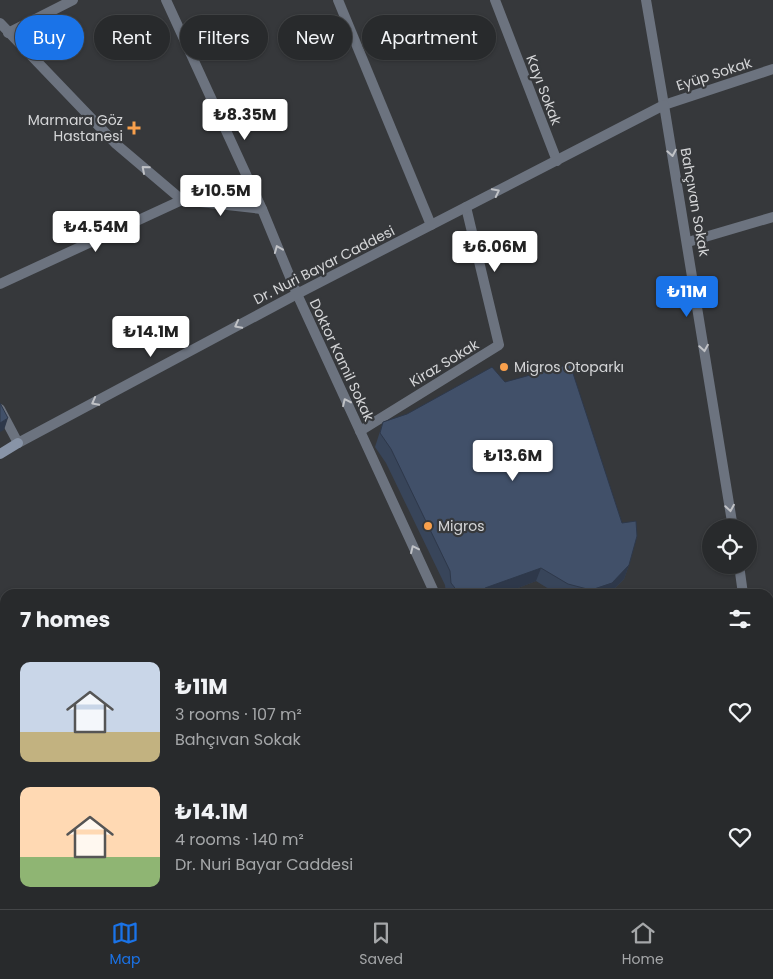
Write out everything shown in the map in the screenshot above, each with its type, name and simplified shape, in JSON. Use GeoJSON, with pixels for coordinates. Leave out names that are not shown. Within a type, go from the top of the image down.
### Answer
{"type":"FeatureCollection","features":[{"type":"Feature","properties":{"kind":"main road","name":"Dr. Nuri Bayar Caddesi"},"geometry":{"type":"LineString","coordinates":[[0,454],[18,443]]}},
{"type":"Feature","properties":{"kind":"street"},"geometry":{"type":"LineString","coordinates":[[8,33],[72,0]]}},
{"type":"Feature","properties":{"kind":"street","name":"Doktor Kamil Sokak"},"geometry":{"type":"LineString","coordinates":[[166,0],[262,209],[297,294],[433,589]]}},
{"type":"Feature","properties":{"kind":"street"},"geometry":{"type":"LineString","coordinates":[[338,0],[431,226]]}},
{"type":"Feature","properties":{"kind":"street","name":"Kayı Sokak"},"geometry":{"type":"LineString","coordinates":[[495,0],[557,161]]}},
{"type":"Feature","properties":{"kind":"street","name":"Bahçıvan Sokak"},"geometry":{"type":"LineString","coordinates":[[646,0],[688,242],[732,519]]}},
{"type":"Feature","properties":{"kind":"street"},"geometry":{"type":"LineString","coordinates":[[0,23],[116,144],[182,200]]}},
{"type":"Feature","properties":{"kind":"street","name":"Eyüp Sokak"},"geometry":{"type":"LineString","coordinates":[[664,105],[773,69]]}},
{"type":"Feature","properties":{"kind":"street","name":"Dr. Nuri Bayar Caddesi"},"geometry":{"type":"LineString","coordinates":[[18,443],[297,294],[664,105]]}},
{"type":"Feature","properties":{"kind":"street"},"geometry":{"type":"LineString","coordinates":[[0,284],[182,200],[262,209]]}},
{"type":"Feature","properties":{"kind":"street","name":"Kiraz Sokak"},"geometry":{"type":"LineString","coordinates":[[360,431],[499,345],[466,208]]}},
{"type":"Feature","properties":{"kind":"street"},"geometry":{"type":"LineString","coordinates":[[688,242],[773,217]]}},
{"type":"Feature","properties":{"kind":"street"},"geometry":{"type":"LineString","coordinates":[[0,409],[18,443]]}},
{"type":"Feature","properties":{"kind":"street"},"geometry":{"type":"LineString","coordinates":[[740,574],[742,589]]}},
{"type":"Feature","properties":{"kind":"building"},"geometry":{"type":"Polygon","coordinates":[[[570,364],[622,523],[636,521],[637,536],[629,565],[612,583],[594,589],[587,589],[568,584],[541,568],[484,589],[456,589],[451,583],[450,571],[391,449],[380,433],[383,422],[407,414],[492,367],[505,382],[570,364]]]}},
{"type":"Feature","properties":{"kind":"building"},"geometry":{"type":"Polygon","coordinates":[[[0,403],[8,418],[0,423],[0,403]]]}},
{"type":"Feature","properties":{"kind":"place","name":"Marmara Göz Hastanesi"},"geometry":{"type":"Point","coordinates":[134,128]}},
{"type":"Feature","properties":{"kind":"place","name":"Migros Otoparkı"},"geometry":{"type":"Point","coordinates":[504,367]}},
{"type":"Feature","properties":{"kind":"place","name":"Migros"},"geometry":{"type":"Point","coordinates":[428,526]}}]}
